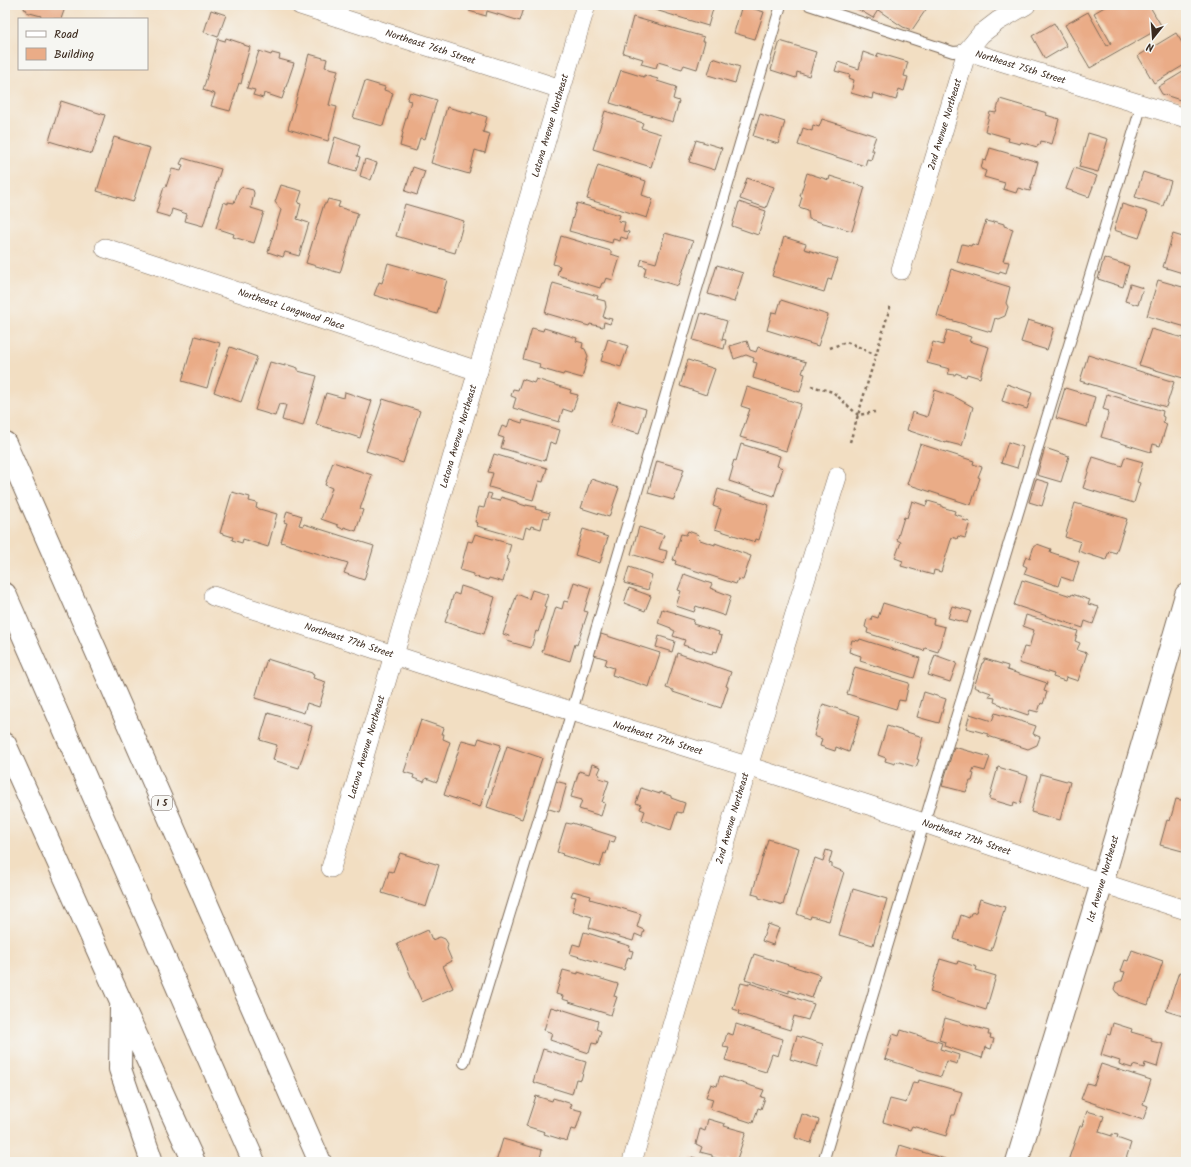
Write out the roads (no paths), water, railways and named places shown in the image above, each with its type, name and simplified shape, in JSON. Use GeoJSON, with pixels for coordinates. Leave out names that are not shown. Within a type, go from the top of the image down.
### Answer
{"type":"FeatureCollection","features":[{"type":"Feature","properties":{"kind":"main road","name":"I 5"},"geometry":{"type":"LineString","coordinates":[[5,443],[320,1162]]}},
{"type":"Feature","properties":{"kind":"main road"},"geometry":{"type":"LineString","coordinates":[[5,594],[254,1162]]}},
{"type":"Feature","properties":{"kind":"main road","name":"1st Avenue Northeast"},"geometry":{"type":"LineString","coordinates":[[1017,1162],[1102,883],[1186,595]]}},
{"type":"Feature","properties":{"kind":"main road"},"geometry":{"type":"LineString","coordinates":[[5,744],[194,1162]]}},
{"type":"Feature","properties":{"kind":"main road"},"geometry":{"type":"LineString","coordinates":[[121,1002],[120,1069],[152,1162]]}},
{"type":"Feature","properties":{"kind":"street","name":"Northeast 76th Street"},"geometry":{"type":"LineString","coordinates":[[300,5],[561,89]]}},
{"type":"Feature","properties":{"kind":"street","name":"Latona Avenue Northeast"},"geometry":{"type":"LineString","coordinates":[[331,868],[586,5]]}},
{"type":"Feature","properties":{"kind":"street","name":"2nd Avenue Northeast"},"geometry":{"type":"LineString","coordinates":[[901,270],[967,51],[981,34],[1026,5]]}},
{"type":"Feature","properties":{"kind":"street","name":"Northeast 75th Street"},"geometry":{"type":"LineString","coordinates":[[967,51],[1186,118]]}},
{"type":"Feature","properties":{"kind":"street","name":"Northeast Longwood Place"},"geometry":{"type":"LineString","coordinates":[[105,248],[478,371]]}},
{"type":"Feature","properties":{"kind":"street","name":"2nd Avenue Northeast"},"geometry":{"type":"LineString","coordinates":[[632,1162],[748,766],[837,477]]}},
{"type":"Feature","properties":{"kind":"street","name":"Northeast 77th Street"},"geometry":{"type":"LineString","coordinates":[[213,596],[394,656],[748,766],[1186,910]]}},
{"type":"Feature","properties":{"kind":"lane"},"geometry":{"type":"LineString","coordinates":[[464,1063],[572,711],[781,5]]}},
{"type":"Feature","properties":{"kind":"lane","name":"Northeast 75th Street"},"geometry":{"type":"LineString","coordinates":[[809,5],[953,52],[967,51]]}},
{"type":"Feature","properties":{"kind":"lane"},"geometry":{"type":"LineString","coordinates":[[823,1162],[1142,104]]}}]}
